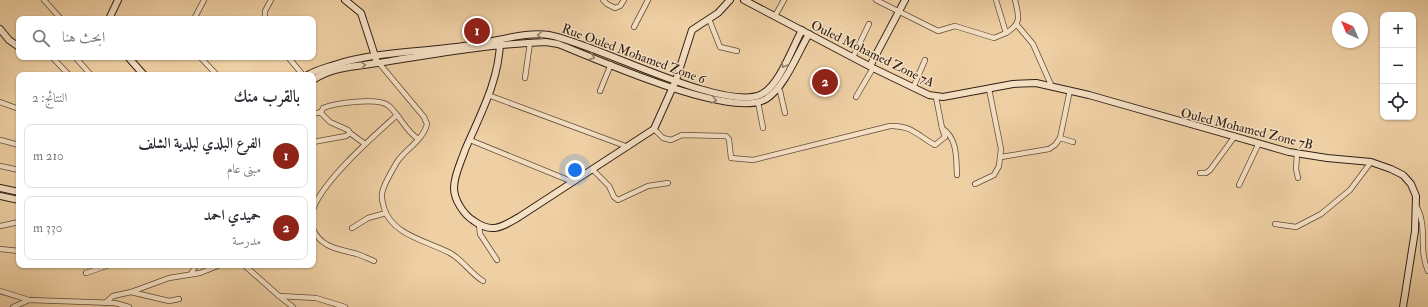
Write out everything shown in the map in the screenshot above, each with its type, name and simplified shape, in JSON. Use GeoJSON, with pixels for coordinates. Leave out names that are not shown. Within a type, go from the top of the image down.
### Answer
{"type":"FeatureCollection","features":[{"type":"Feature","properties":{"kind":"street"},"geometry":{"type":"LineString","coordinates":[[44,0],[58,16]]}},
{"type":"Feature","properties":{"kind":"street"},"geometry":{"type":"LineString","coordinates":[[110,16],[118,0]]}},
{"type":"Feature","properties":{"kind":"street"},"geometry":{"type":"LineString","coordinates":[[196,16],[204,0]]}},
{"type":"Feature","properties":{"kind":"street"},"geometry":{"type":"LineString","coordinates":[[265,16],[265,11],[271,0]]}},
{"type":"Feature","properties":{"kind":"street"},"geometry":{"type":"LineString","coordinates":[[345,0],[360,13],[374,56],[424,117],[427,126],[418,139],[399,158],[384,187],[382,197],[386,213],[399,229],[453,255],[476,277],[483,281]]}},
{"type":"Feature","properties":{"kind":"street"},"geometry":{"type":"LineString","coordinates":[[603,0],[615,8],[620,6],[624,0]]}},
{"type":"Feature","properties":{"kind":"street"},"geometry":{"type":"LineString","coordinates":[[634,27],[648,0]]}},
{"type":"Feature","properties":{"kind":"street"},"geometry":{"type":"LineString","coordinates":[[500,43],[494,79],[455,176],[454,189],[460,207],[470,219],[490,228],[499,228],[593,170],[654,129],[674,88],[692,30],[718,13],[730,0]]}},
{"type":"Feature","properties":{"kind":"street","name":"Ouled Mohamed Zone 7A"},"geometry":{"type":"LineString","coordinates":[[744,0],[913,88],[936,97],[952,96]]}},
{"type":"Feature","properties":{"kind":"street"},"geometry":{"type":"LineString","coordinates":[[775,16],[784,0]]}},
{"type":"Feature","properties":{"kind":"street"},"geometry":{"type":"LineString","coordinates":[[876,0],[938,31],[955,26],[994,38],[1006,33],[1017,25],[1018,17],[1015,0]]}},
{"type":"Feature","properties":{"kind":"street"},"geometry":{"type":"LineString","coordinates":[[856,96],[905,0]]}},
{"type":"Feature","properties":{"kind":"street"},"geometry":{"type":"LineString","coordinates":[[996,0],[1006,33]]}},
{"type":"Feature","properties":{"kind":"street"},"geometry":{"type":"LineString","coordinates":[[709,19],[720,46],[738,51]]}},
{"type":"Feature","properties":{"kind":"street"},"geometry":{"type":"LineString","coordinates":[[853,57],[870,24]]}},
{"type":"Feature","properties":{"kind":"street"},"geometry":{"type":"LineString","coordinates":[[1017,25],[1033,44],[1052,87]]}},
{"type":"Feature","properties":{"kind":"street"},"geometry":{"type":"LineString","coordinates":[[0,30],[16,45]]}},
{"type":"Feature","properties":{"kind":"street","name":"Rue Ouled Mohamed Zone 6"},"geometry":{"type":"LineString","coordinates":[[316,79],[343,68],[500,43],[532,35],[550,35],[588,47],[718,94],[744,97],[758,96],[769,89],[777,78],[802,30]]}},
{"type":"Feature","properties":{"kind":"street"},"geometry":{"type":"LineString","coordinates":[[763,128],[758,102],[766,99],[778,88],[809,34]]}},
{"type":"Feature","properties":{"kind":"street"},"geometry":{"type":"LineString","coordinates":[[525,78],[530,42]]}},
{"type":"Feature","properties":{"kind":"street","name":"Rue Ouled Mohamed Zone 6"},"geometry":{"type":"LineString","coordinates":[[316,72],[342,63],[374,56],[472,45],[530,42],[558,44],[674,88],[715,100],[739,103],[758,102]]}},
{"type":"Feature","properties":{"kind":"street"},"geometry":{"type":"LineString","coordinates":[[55,60],[66,72]]}},
{"type":"Feature","properties":{"kind":"street"},"geometry":{"type":"LineString","coordinates":[[78,60],[88,72]]}},
{"type":"Feature","properties":{"kind":"street"},"geometry":{"type":"LineString","coordinates":[[131,60],[141,72]]}},
{"type":"Feature","properties":{"kind":"street"},"geometry":{"type":"LineString","coordinates":[[203,60],[214,72]]}},
{"type":"Feature","properties":{"kind":"street"},"geometry":{"type":"LineString","coordinates":[[290,60],[300,72]]}},
{"type":"Feature","properties":{"kind":"street"},"geometry":{"type":"LineString","coordinates":[[913,88],[925,60]]}},
{"type":"Feature","properties":{"kind":"street"},"geometry":{"type":"LineString","coordinates":[[600,91],[611,64]]}},
{"type":"Feature","properties":{"kind":"street","name":"Ouled Mohamed Zone 7B"},"geometry":{"type":"LineString","coordinates":[[952,96],[1032,83],[1070,90],[1297,153],[1371,162],[1391,168],[1403,175],[1416,192],[1417,207],[1415,231],[1403,307]]}},
{"type":"Feature","properties":{"kind":"street"},"geometry":{"type":"LineString","coordinates":[[778,88],[786,113]]}},
{"type":"Feature","properties":{"kind":"street"},"geometry":{"type":"LineString","coordinates":[[975,184],[994,175],[999,168],[1001,158],[989,89]]}},
{"type":"Feature","properties":{"kind":"street"},"geometry":{"type":"LineString","coordinates":[[1001,158],[1049,149],[1055,146],[1060,138],[1070,90]]}},
{"type":"Feature","properties":{"kind":"street"},"geometry":{"type":"LineString","coordinates":[[488,95],[628,147]]}},
{"type":"Feature","properties":{"kind":"street"},"geometry":{"type":"LineString","coordinates":[[654,129],[663,138],[672,140],[682,135],[704,134],[727,137],[731,158],[754,160],[890,126],[900,126],[911,129],[935,145],[945,137],[936,97]]}},
{"type":"Feature","properties":{"kind":"street"},"geometry":{"type":"LineString","coordinates":[[316,113],[321,112],[325,107],[377,101],[386,103],[409,132],[418,139]]}},
{"type":"Feature","properties":{"kind":"street"},"geometry":{"type":"LineString","coordinates":[[0,102],[16,108]]}},
{"type":"Feature","properties":{"kind":"street"},"geometry":{"type":"LineString","coordinates":[[321,112],[325,118],[348,130],[365,144]]}},
{"type":"Feature","properties":{"kind":"street"},"geometry":{"type":"LineString","coordinates":[[316,203],[320,194],[365,144],[397,115]]}},
{"type":"Feature","properties":{"kind":"street"},"geometry":{"type":"LineString","coordinates":[[942,128],[947,132],[954,144],[957,175]]}},
{"type":"Feature","properties":{"kind":"street"},"geometry":{"type":"LineString","coordinates":[[316,141],[346,136],[350,133]]}},
{"type":"Feature","properties":{"kind":"street"},"geometry":{"type":"LineString","coordinates":[[1200,173],[1207,173],[1213,167],[1235,136]]}},
{"type":"Feature","properties":{"kind":"street"},"geometry":{"type":"LineString","coordinates":[[1060,138],[1073,142]]}},
{"type":"Feature","properties":{"kind":"street"},"geometry":{"type":"LineString","coordinates":[[0,140],[16,144]]}},
{"type":"Feature","properties":{"kind":"street"},"geometry":{"type":"LineString","coordinates":[[470,140],[573,182]]}},
{"type":"Feature","properties":{"kind":"street"},"geometry":{"type":"LineString","coordinates":[[1239,185],[1259,143]]}},
{"type":"Feature","properties":{"kind":"street"},"geometry":{"type":"LineString","coordinates":[[1297,153],[1296,169],[1298,178]]}},
{"type":"Feature","properties":{"kind":"street"},"geometry":{"type":"LineString","coordinates":[[1275,224],[1296,227],[1321,214],[1350,190],[1371,162]]}},
{"type":"Feature","properties":{"kind":"street"},"geometry":{"type":"LineString","coordinates":[[0,166],[16,169]]}},
{"type":"Feature","properties":{"kind":"street"},"geometry":{"type":"LineString","coordinates":[[593,170],[608,186],[614,197],[618,200],[648,186],[668,183]]}},
{"type":"Feature","properties":{"kind":"street"},"geometry":{"type":"LineString","coordinates":[[0,188],[16,191]]}},
{"type":"Feature","properties":{"kind":"street"},"geometry":{"type":"LineString","coordinates":[[0,196],[16,199]]}},
{"type":"Feature","properties":{"kind":"street"},"geometry":{"type":"LineString","coordinates":[[1417,207],[1425,218],[1424,255],[1428,271]]}},
{"type":"Feature","properties":{"kind":"street"},"geometry":{"type":"LineString","coordinates":[[352,228],[368,218],[386,213]]}},
{"type":"Feature","properties":{"kind":"street"},"geometry":{"type":"LineString","coordinates":[[0,226],[16,223]]}},
{"type":"Feature","properties":{"kind":"street"},"geometry":{"type":"LineString","coordinates":[[479,224],[480,234],[497,260]]}},
{"type":"Feature","properties":{"kind":"street"},"geometry":{"type":"LineString","coordinates":[[316,234],[332,249],[358,254],[374,261]]}},
{"type":"Feature","properties":{"kind":"street"},"geometry":{"type":"LineString","coordinates":[[0,249],[16,251]]}},
{"type":"Feature","properties":{"kind":"street"},"geometry":{"type":"LineString","coordinates":[[86,273],[101,268]]}},
{"type":"Feature","properties":{"kind":"street"},"geometry":{"type":"LineString","coordinates":[[191,274],[194,268]]}},
{"type":"Feature","properties":{"kind":"street"},"geometry":{"type":"LineString","coordinates":[[104,303],[110,297],[131,292],[169,278],[200,274],[213,268]]}},
{"type":"Feature","properties":{"kind":"street"},"geometry":{"type":"LineString","coordinates":[[247,268],[278,296],[293,307]]}},
{"type":"Feature","properties":{"kind":"street"},"geometry":{"type":"LineString","coordinates":[[0,291],[29,300],[115,303],[129,307]]}},
{"type":"Feature","properties":{"kind":"street"},"geometry":{"type":"LineString","coordinates":[[131,292],[169,301],[179,299]]}},
{"type":"Feature","properties":{"kind":"street"},"geometry":{"type":"LineString","coordinates":[[278,296],[316,298],[344,307]]}},
{"type":"Feature","properties":{"kind":"street"},"geometry":{"type":"LineString","coordinates":[[13,307],[29,300]]}},
{"type":"Feature","properties":{"kind":"street"},"geometry":{"type":"LineString","coordinates":[[82,307],[87,302]]}},
{"type":"Feature","properties":{"kind":"place","name":"الفرع البلدي لبلدية الشلف"},"geometry":{"type":"Point","coordinates":[477,31]}},
{"type":"Feature","properties":{"kind":"place","name":"حميدي احمد"},"geometry":{"type":"Point","coordinates":[825,82]}}]}
